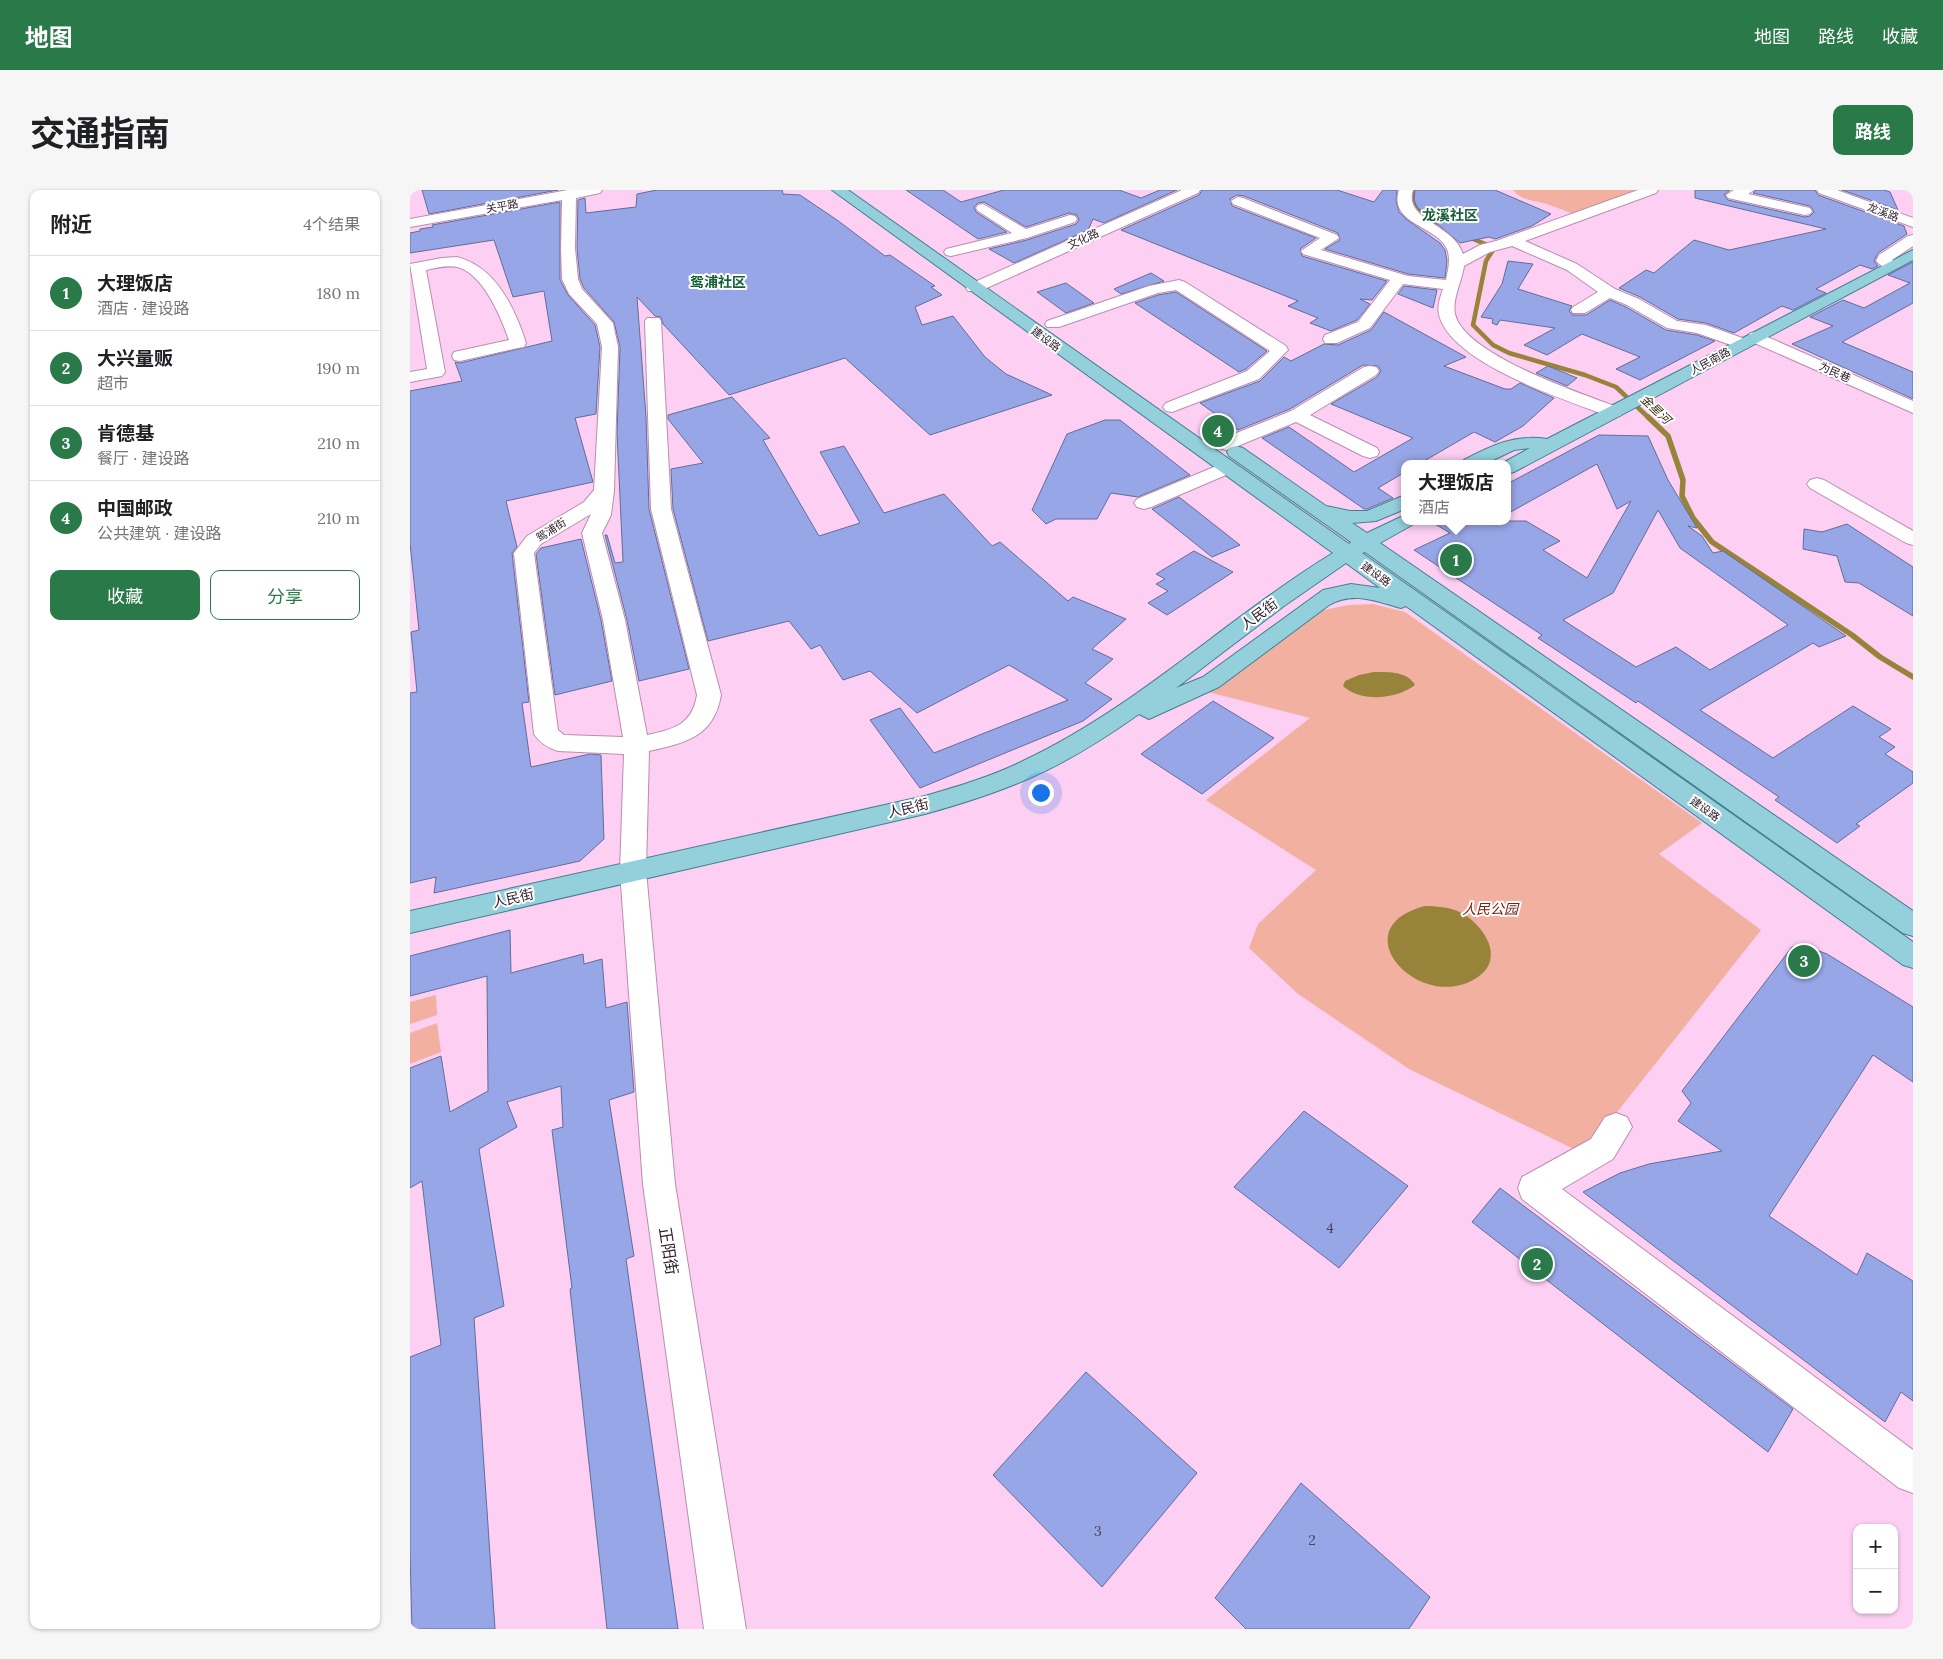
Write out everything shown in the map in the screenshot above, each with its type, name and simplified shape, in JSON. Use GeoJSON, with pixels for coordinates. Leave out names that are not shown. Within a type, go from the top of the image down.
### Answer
{"type":"FeatureCollection","features":[{"type":"Feature","properties":{"kind":"main road","name":"建设路"},"geometry":{"type":"LineString","coordinates":[[839,190],[982,284],[1226,468],[1356,548],[1913,925]]}},
{"type":"Feature","properties":{"kind":"main road","name":"建设路"},"geometry":{"type":"LineString","coordinates":[[868,190],[951,252],[982,284],[1053,324],[1308,502],[1356,548],[1442,622],[1911,954]]}},
{"type":"Feature","properties":{"kind":"main road","name":"人民南路"},"geometry":{"type":"LineString","coordinates":[[1511,466],[1913,254]]}},
{"type":"Feature","properties":{"kind":"main road"},"geometry":{"type":"LineString","coordinates":[[1478,460],[1499,448],[1513,444],[1528,442],[1550,446]]}},
{"type":"Feature","properties":{"kind":"main road"},"geometry":{"type":"LineString","coordinates":[[1308,502],[1337,515],[1361,518],[1379,514],[1401,502]]}},
{"type":"Feature","properties":{"kind":"main road"},"geometry":{"type":"LineString","coordinates":[[1356,548],[1401,523]]}},
{"type":"Feature","properties":{"kind":"main road","name":"人民街"},"geometry":{"type":"LineString","coordinates":[[410,922],[925,805],[1016,775],[1066,749],[1139,703],[1309,578],[1356,548]]}},
{"type":"Feature","properties":{"kind":"main road"},"geometry":{"type":"LineString","coordinates":[[1066,749],[1101,736],[1171,699],[1211,682],[1321,600],[1332,594],[1359,590],[1387,595],[1442,622]]}},
{"type":"Feature","properties":{"kind":"street","name":"关平路"},"geometry":{"type":"LineString","coordinates":[[414,219],[595,190]]}},
{"type":"Feature","properties":{"kind":"street","name":"文化路"},"geometry":{"type":"LineString","coordinates":[[982,284],[1193,190]]}},
{"type":"Feature","properties":{"kind":"street"},"geometry":{"type":"LineString","coordinates":[[1406,190],[1403,199],[1406,207],[1450,243],[1456,254],[1456,264],[1447,302],[1447,313],[1452,329],[1465,342],[1483,355],[1506,367],[1626,405]]}},
{"type":"Feature","properties":{"kind":"street"},"geometry":{"type":"LineString","coordinates":[[1456,264],[1484,248],[1506,243],[1652,190]]}},
{"type":"Feature","properties":{"kind":"street"},"geometry":{"type":"LineString","coordinates":[[1747,190],[1733,195],[1805,210]]}},
{"type":"Feature","properties":{"kind":"street","name":"龙溪路"},"geometry":{"type":"LineString","coordinates":[[1824,190],[1913,223]]}},
{"type":"Feature","properties":{"kind":"street","name":"龙溪路"},"geometry":{"type":"LineString","coordinates":[[1836,190],[1913,219]]}},
{"type":"Feature","properties":{"kind":"street"},"geometry":{"type":"LineString","coordinates":[[562,194],[570,221],[568,248],[570,279],[575,291],[605,323],[610,347],[604,491],[601,515],[592,533],[614,620],[638,746],[633,871]]}},
{"type":"Feature","properties":{"kind":"street"},"geometry":{"type":"LineString","coordinates":[[1238,201],[1332,238],[1308,251],[1399,278],[1452,285]]}},
{"type":"Feature","properties":{"kind":"street"},"geometry":{"type":"LineString","coordinates":[[1853,201],[1903,224],[1913,234]]}},
{"type":"Feature","properties":{"kind":"street"},"geometry":{"type":"LineString","coordinates":[[983,208],[1024,234]]}},
{"type":"Feature","properties":{"kind":"street"},"geometry":{"type":"LineString","coordinates":[[951,252],[1024,234],[1070,219]]}},
{"type":"Feature","properties":{"kind":"street"},"geometry":{"type":"LineString","coordinates":[[1890,266],[1884,261],[1884,258],[1913,239]]}},
{"type":"Feature","properties":{"kind":"street","name":"为民巷"},"geometry":{"type":"LineString","coordinates":[[1506,243],[1572,266],[1609,292],[1633,302],[1673,325],[1700,328],[1749,340],[1913,408]]}},
{"type":"Feature","properties":{"kind":"street"},"geometry":{"type":"LineString","coordinates":[[410,377],[436,372],[414,268],[450,262],[466,265],[488,281],[514,329],[518,343],[460,356]]}},
{"type":"Feature","properties":{"kind":"street"},"geometry":{"type":"LineString","coordinates":[[1331,339],[1364,325],[1399,278]]}},
{"type":"Feature","properties":{"kind":"street"},"geometry":{"type":"LineString","coordinates":[[1053,324],[1155,289],[1179,285],[1280,350],[1253,375],[1172,407]]}},
{"type":"Feature","properties":{"kind":"street"},"geometry":{"type":"LineString","coordinates":[[1579,310],[1609,292]]}},
{"type":"Feature","properties":{"kind":"street","name":"鸳浦街"},"geometry":{"type":"LineString","coordinates":[[604,491],[591,506],[534,540],[524,554],[546,734],[558,744],[638,746],[683,734],[702,719],[708,708],[709,695],[661,509],[653,321]]}},
{"type":"Feature","properties":{"kind":"street"},"geometry":{"type":"LineString","coordinates":[[1226,444],[1297,415],[1370,371]]}},
{"type":"Feature","properties":{"kind":"street"},"geometry":{"type":"LineString","coordinates":[[1297,415],[1370,452]]}},
{"type":"Feature","properties":{"kind":"street"},"geometry":{"type":"LineString","coordinates":[[1144,503],[1226,468]]}},
{"type":"Feature","properties":{"kind":"street"},"geometry":{"type":"LineString","coordinates":[[1817,484],[1913,539]]}},
{"type":"Feature","properties":{"kind":"street","name":"正阳街"},"geometry":{"type":"LineString","coordinates":[[633,871],[659,1184],[726,1629]]}},
{"type":"Feature","properties":{"kind":"street"},"geometry":{"type":"LineString","coordinates":[[1616,1127],[1602,1149],[1534,1188],[1913,1474]]}},
{"type":"Feature","properties":{"kind":"green space"},"geometry":{"type":"Polygon","coordinates":[[[1513,190],[1638,190],[1573,214],[1524,198],[1513,190]]]}},
{"type":"Feature","properties":{"kind":"green space","name":"人民公园"},"geometry":{"type":"Polygon","coordinates":[[[1373,604],[1405,612],[1702,823],[1659,854],[1761,930],[1584,1154],[1409,1069],[1298,994],[1249,948],[1258,924],[1316,870],[1206,800],[1310,718],[1208,692],[1323,610],[1349,605],[1373,604]]]}},
{"type":"Feature","properties":{"kind":"green space"},"geometry":{"type":"Polygon","coordinates":[[[436,995],[437,1015],[410,1024],[410,1002],[436,995]]]}},
{"type":"Feature","properties":{"kind":"green space"},"geometry":{"type":"Polygon","coordinates":[[[437,1023],[441,1052],[410,1064],[410,1033],[437,1023]]]}},
{"type":"Feature","properties":{"kind":"shaded area"},"geometry":{"type":"Polygon","coordinates":[[[1374,672],[1391,672],[1402,675],[1412,680],[1415,685],[1399,693],[1379,697],[1359,695],[1343,686],[1345,681],[1359,675],[1374,672]]]}},
{"type":"Feature","properties":{"kind":"shaded area"},"geometry":{"type":"Polygon","coordinates":[[[1425,906],[1455,910],[1473,921],[1481,930],[1487,939],[1491,959],[1487,969],[1478,977],[1456,986],[1434,985],[1414,977],[1398,964],[1389,948],[1389,932],[1400,917],[1425,906]]]}},
{"type":"Feature","properties":{"kind":"building"},"geometry":{"type":"Polygon","coordinates":[[[422,190],[558,190],[429,214],[422,190]]]}},
{"type":"Feature","properties":{"kind":"building"},"geometry":{"type":"Polygon","coordinates":[[[657,190],[782,190],[783,194],[800,195],[885,256],[890,255],[935,286],[931,287],[942,295],[915,307],[922,325],[953,316],[985,357],[1006,374],[1052,395],[930,435],[845,358],[729,395],[663,324],[661,317],[655,316],[637,297],[646,417],[649,509],[689,669],[639,681],[627,620],[605,535],[607,535],[615,563],[623,562],[617,433],[620,347],[614,322],[584,288],[580,279],[577,248],[578,200],[585,198],[586,213],[636,207],[637,194],[657,190]]]}},
{"type":"Feature","properties":{"kind":"building"},"geometry":{"type":"Polygon","coordinates":[[[906,190],[943,190],[961,202],[1004,190],[1119,190],[1141,198],[1160,190],[1177,190],[1104,223],[1093,219],[1088,230],[1014,263],[989,249],[1027,240],[1076,224],[1079,220],[1077,215],[1069,213],[1026,227],[984,202],[978,203],[974,207],[976,212],[1007,232],[978,239],[906,190]]]}},
{"type":"Feature","properties":{"kind":"building"},"geometry":{"type":"Polygon","coordinates":[[[1202,190],[1337,190],[1374,202],[1383,190],[1397,190],[1396,201],[1399,212],[1440,243],[1445,250],[1447,261],[1445,278],[1408,274],[1325,249],[1340,240],[1338,233],[1244,196],[1237,195],[1230,199],[1232,206],[1316,238],[1300,249],[1302,256],[1387,281],[1372,300],[1360,299],[1370,304],[1357,320],[1331,331],[1310,323],[1318,318],[1288,306],[1298,301],[1121,230],[1199,195],[1202,190]]]}},
{"type":"Feature","properties":{"kind":"building"},"geometry":{"type":"Polygon","coordinates":[[[1415,190],[1495,190],[1551,214],[1532,226],[1495,239],[1489,237],[1460,243],[1417,207],[1414,200],[1415,190]]]}},
{"type":"Feature","properties":{"kind":"building"},"geometry":{"type":"Polygon","coordinates":[[[1695,190],[1730,190],[1724,195],[1728,200],[1805,217],[1810,216],[1814,212],[1810,206],[1753,193],[1756,190],[1815,190],[1818,195],[1904,226],[1907,234],[1878,253],[1874,261],[1878,266],[1872,269],[1860,265],[1816,289],[1826,293],[1793,310],[1782,306],[1734,333],[1706,323],[1678,319],[1640,297],[1619,288],[1646,270],[1654,273],[1694,240],[1729,250],[1826,229],[1695,198],[1695,190]]]}},
{"type":"Feature","properties":{"kind":"building"},"geometry":{"type":"Polygon","coordinates":[[[1842,190],[1884,190],[1890,192],[1898,210],[1842,190]]]}},
{"type":"Feature","properties":{"kind":"building"},"geometry":{"type":"Polygon","coordinates":[[[560,202],[560,280],[568,295],[595,325],[600,347],[596,414],[575,418],[593,482],[506,501],[517,547],[512,553],[529,702],[522,703],[531,767],[590,754],[601,755],[604,839],[580,861],[434,893],[436,877],[410,883],[410,693],[417,692],[411,632],[419,630],[410,543],[410,391],[462,381],[455,362],[460,363],[552,341],[544,291],[513,297],[494,240],[410,253],[410,233],[433,227],[432,225],[560,202]]]}},
{"type":"Feature","properties":{"kind":"building"},"geometry":{"type":"Polygon","coordinates":[[[1508,261],[1533,264],[1518,289],[1572,306],[1569,311],[1573,315],[1586,315],[1610,300],[1666,330],[1697,335],[1715,341],[1640,380],[1616,369],[1640,357],[1582,334],[1547,355],[1524,345],[1555,328],[1500,320],[1497,325],[1492,323],[1493,319],[1481,317],[1502,284],[1508,261]]]}},
{"type":"Feature","properties":{"kind":"building"},"geometry":{"type":"Polygon","coordinates":[[[1913,262],[1913,303],[1842,342],[1913,372],[1913,399],[1792,344],[1833,326],[1810,317],[1843,300],[1864,308],[1910,283],[1888,275],[1913,262]]]}},
{"type":"Feature","properties":{"kind":"building"},"geometry":{"type":"Polygon","coordinates":[[[1151,273],[1164,281],[1121,294],[1114,289],[1151,273]]]}},
{"type":"Feature","properties":{"kind":"building"},"geometry":{"type":"Polygon","coordinates":[[[1066,283],[1094,303],[1066,313],[1037,292],[1066,283]]]}},
{"type":"Feature","properties":{"kind":"building"},"geometry":{"type":"Polygon","coordinates":[[[1404,286],[1437,290],[1433,308],[1398,294],[1404,286]]]}},
{"type":"Feature","properties":{"kind":"building"},"geometry":{"type":"Polygon","coordinates":[[[1176,292],[1267,351],[1246,369],[1239,372],[1135,303],[1158,295],[1176,292]]]}},
{"type":"Feature","properties":{"kind":"building"},"geometry":{"type":"Polygon","coordinates":[[[1384,312],[1466,357],[1444,366],[1505,389],[1511,389],[1520,383],[1554,398],[1523,426],[1495,442],[1474,432],[1426,460],[1401,460],[1401,474],[1378,488],[1393,498],[1367,509],[1364,509],[1262,438],[1289,427],[1354,472],[1413,438],[1331,404],[1377,377],[1381,371],[1378,366],[1363,365],[1290,409],[1238,430],[1200,403],[1260,381],[1284,357],[1291,361],[1324,344],[1338,345],[1371,330],[1384,312]]]}},
{"type":"Feature","properties":{"kind":"building"},"geometry":{"type":"Polygon","coordinates":[[[1548,366],[1577,378],[1567,386],[1536,373],[1548,366]]]}},
{"type":"Feature","properties":{"kind":"building"},"geometry":{"type":"Polygon","coordinates":[[[732,397],[770,438],[763,440],[819,536],[860,523],[820,452],[844,446],[884,513],[944,494],[992,546],[1000,542],[1068,601],[1073,597],[1126,619],[1092,649],[1113,659],[1085,683],[1112,699],[1083,721],[920,788],[870,720],[900,708],[934,753],[1068,700],[1009,665],[917,713],[870,671],[843,680],[820,645],[811,649],[789,621],[708,641],[673,509],[671,469],[703,463],[668,419],[668,415],[732,397]]]}},
{"type":"Feature","properties":{"kind":"building"},"geometry":{"type":"Polygon","coordinates":[[[1105,420],[1120,420],[1190,475],[1138,497],[1111,493],[1097,519],[1056,519],[1046,524],[1032,510],[1067,434],[1105,420]]]}},
{"type":"Feature","properties":{"kind":"building"},"geometry":{"type":"Polygon","coordinates":[[[1599,435],[1648,436],[1668,480],[1697,528],[1688,526],[1702,536],[1713,553],[1723,551],[1846,636],[1819,647],[1813,643],[1700,710],[1773,758],[1853,706],[1891,729],[1879,737],[1895,747],[1885,754],[1913,772],[1913,783],[1856,824],[1860,826],[1837,843],[1775,800],[1779,797],[1638,701],[1636,703],[1538,638],[1542,635],[1414,550],[1450,533],[1437,525],[1511,525],[1511,521],[1526,521],[1560,541],[1543,550],[1587,578],[1631,501],[1617,509],[1597,464],[1511,512],[1511,482],[1599,435]],[[1658,510],[1613,593],[1563,620],[1636,667],[1676,647],[1710,670],[1788,625],[1680,548],[1658,510]]]}},
{"type":"Feature","properties":{"kind":"building"},"geometry":{"type":"Polygon","coordinates":[[[1179,497],[1240,545],[1212,557],[1152,509],[1179,497]]]}},
{"type":"Feature","properties":{"kind":"building"},"geometry":{"type":"Polygon","coordinates":[[[1847,524],[1913,567],[1913,616],[1859,583],[1845,582],[1837,556],[1803,549],[1804,529],[1822,532],[1847,524]]]}},
{"type":"Feature","properties":{"kind":"building"},"geometry":{"type":"Polygon","coordinates":[[[581,539],[601,620],[612,681],[555,695],[536,554],[541,548],[581,539]]]}},
{"type":"Feature","properties":{"kind":"building"},"geometry":{"type":"Polygon","coordinates":[[[1194,551],[1233,572],[1167,615],[1148,603],[1168,591],[1156,584],[1165,579],[1156,574],[1194,551]]]}},
{"type":"Feature","properties":{"kind":"building"},"geometry":{"type":"Polygon","coordinates":[[[1213,701],[1274,738],[1202,794],[1141,754],[1213,701]]]}},
{"type":"Feature","properties":{"kind":"building"},"geometry":{"type":"Polygon","coordinates":[[[510,930],[511,973],[583,954],[584,964],[602,959],[606,1008],[627,1002],[634,1092],[609,1100],[634,1256],[626,1259],[678,1629],[607,1629],[570,1289],[572,1288],[552,1130],[563,1127],[561,1086],[507,1102],[517,1127],[479,1149],[504,1306],[474,1318],[495,1629],[412,1629],[410,1357],[441,1345],[422,1181],[410,1188],[410,1068],[441,1056],[450,1112],[488,1091],[487,976],[410,996],[410,956],[510,930]]]}},
{"type":"Feature","properties":{"kind":"building"},"geometry":{"type":"Polygon","coordinates":[[[1792,947],[1808,947],[1827,954],[1913,1007],[1913,1082],[1873,1055],[1769,1216],[1857,1275],[1867,1253],[1913,1281],[1913,1401],[1901,1392],[1885,1422],[1583,1192],[1620,1173],[1649,1164],[1722,1151],[1678,1121],[1691,1103],[1682,1091],[1792,947]]]}},
{"type":"Feature","properties":{"kind":"building"},"geometry":{"type":"Polygon","coordinates":[[[1304,1111],[1408,1186],[1339,1268],[1234,1187],[1304,1111]]]}},
{"type":"Feature","properties":{"kind":"building"},"geometry":{"type":"Polygon","coordinates":[[[1500,1188],[1793,1409],[1768,1452],[1472,1222],[1500,1188]]]}},
{"type":"Feature","properties":{"kind":"building"},"geometry":{"type":"Polygon","coordinates":[[[1086,1372],[1197,1473],[1102,1587],[993,1475],[1086,1372]]]}},
{"type":"Feature","properties":{"kind":"building"},"geometry":{"type":"Polygon","coordinates":[[[1301,1483],[1430,1597],[1409,1629],[1246,1629],[1215,1598],[1301,1483]]]}},
{"type":"Feature","properties":{"kind":"waterway","name":"金星河"},"geometry":{"type":"LineString","coordinates":[[1415,190],[1417,206],[1424,214],[1438,223]]}},
{"type":"Feature","properties":{"kind":"waterway","name":"金星河"},"geometry":{"type":"LineString","coordinates":[[1466,236],[1490,246],[1493,250],[1486,261],[1473,325],[1493,345],[1509,353],[1585,375],[1616,387],[1649,418]]}},
{"type":"Feature","properties":{"kind":"waterway","name":"金星河"},"geometry":{"type":"LineString","coordinates":[[1648,417],[1668,436],[1683,480],[1682,496],[1693,518],[1712,542],[1852,635],[1880,657],[1913,677]]}},
{"type":"Feature","properties":{"kind":"place","name":"中国邮政"},"geometry":{"type":"Point","coordinates":[1218,431]}},
{"type":"Feature","properties":{"kind":"place","name":"大理饭店"},"geometry":{"type":"Point","coordinates":[1456,560]}},
{"type":"Feature","properties":{"kind":"place","name":"肯德基"},"geometry":{"type":"Point","coordinates":[1804,961]}},
{"type":"Feature","properties":{"kind":"place","name":"大兴量贩"},"geometry":{"type":"Point","coordinates":[1537,1264]}},
{"type":"Feature","properties":{"kind":"district","name":"龙溪社区"},"geometry":{"type":"Point","coordinates":[1450,215]}},
{"type":"Feature","properties":{"kind":"district","name":"鸳浦社区"},"geometry":{"type":"Point","coordinates":[718,282]}}]}
